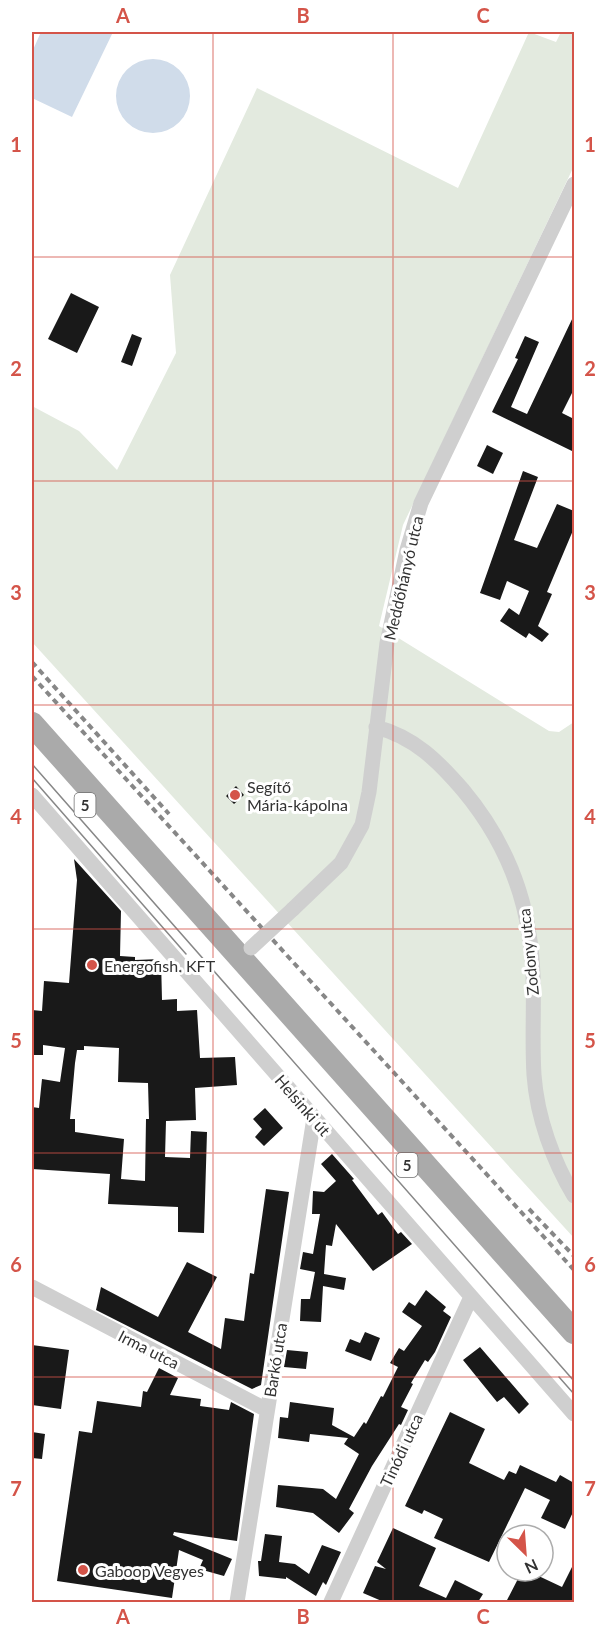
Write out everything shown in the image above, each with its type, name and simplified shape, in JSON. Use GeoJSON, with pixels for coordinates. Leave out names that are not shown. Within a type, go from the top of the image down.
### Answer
{"type":"FeatureCollection","features":[{"type":"Feature","properties":{"kind":"main road","name":"5"},"geometry":{"type":"LineString","coordinates":[[32,724],[574,1351]]}},
{"type":"Feature","properties":{"kind":"main road","name":"5"},"geometry":{"type":"LineString","coordinates":[[32,744],[238,961],[574,1332]]}},
{"type":"Feature","properties":{"kind":"street","name":"Meddőhányó utca"},"geometry":{"type":"LineString","coordinates":[[238,961],[341,862],[357,836],[369,792],[387,643],[407,550],[421,503],[574,184]]}},
{"type":"Feature","properties":{"kind":"street","name":"Zodony utca"},"geometry":{"type":"LineString","coordinates":[[376,727],[410,740],[452,777],[493,832],[513,868],[530,934],[534,990],[534,1078],[539,1107],[546,1135],[574,1196]]}},
{"type":"Feature","properties":{"kind":"street","name":"Helsinki út"},"geometry":{"type":"LineString","coordinates":[[32,795],[574,1414]]}},
{"type":"Feature","properties":{"kind":"street","name":"Barkó utca"},"geometry":{"type":"LineString","coordinates":[[237,1602],[314,1118]]}},
{"type":"Feature","properties":{"kind":"street","name":"Irma utca"},"geometry":{"type":"LineString","coordinates":[[32,1287],[267,1410]]}},
{"type":"Feature","properties":{"kind":"street","name":"Tinódi utca"},"geometry":{"type":"LineString","coordinates":[[331,1602],[471,1297]]}},
{"type":"Feature","properties":{"kind":"shaded area"},"geometry":{"type":"Polygon","coordinates":[[[529,32],[556,42],[561,32],[574,32],[574,166],[403,525],[379,626],[549,731],[559,732],[574,722],[574,1238],[32,642],[32,406],[79,431],[117,470],[176,353],[170,275],[257,88],[458,188],[529,32]]]}},
{"type":"Feature","properties":{"kind":"water"},"geometry":{"type":"Polygon","coordinates":[[[41,32],[113,32],[72,117],[32,98],[32,52],[41,32]]]}},
{"type":"Feature","properties":{"kind":"water"},"geometry":{"type":"Polygon","coordinates":[[[146,59],[160,59],[174,65],[184,75],[190,89],[188,110],[174,127],[160,133],[146,133],[132,127],[122,117],[116,103],[116,89],[122,75],[132,65],[146,59]]]}},
{"type":"Feature","properties":{"kind":"building"},"geometry":{"type":"Polygon","coordinates":[[[71,293],[99,307],[77,353],[48,339],[71,293]]]}},
{"type":"Feature","properties":{"kind":"building"},"geometry":{"type":"Polygon","coordinates":[[[574,315],[574,389],[562,413],[574,419],[574,452],[492,412],[518,359],[515,358],[525,336],[539,342],[511,407],[527,414],[574,315]]]}},
{"type":"Feature","properties":{"kind":"building"},"geometry":{"type":"Polygon","coordinates":[[[132,334],[142,338],[132,366],[121,362],[132,334]]]}},
{"type":"Feature","properties":{"kind":"building"},"geometry":{"type":"Polygon","coordinates":[[[487,445],[503,453],[493,474],[477,466],[487,445]]]}},
{"type":"Feature","properties":{"kind":"building"},"geometry":{"type":"Polygon","coordinates":[[[523,471],[538,477],[514,540],[537,548],[557,504],[574,511],[574,528],[547,592],[552,594],[538,626],[549,634],[542,642],[529,633],[526,638],[500,621],[509,608],[519,615],[529,591],[507,581],[500,600],[480,593],[523,471]]]}},
{"type":"Feature","properties":{"kind":"building","name":"Segítő Mária-kápolna"},"geometry":{"type":"Polygon","coordinates":[[[236,786],[244,795],[234,804],[226,796],[236,786]]]}},
{"type":"Feature","properties":{"kind":"building"},"geometry":{"type":"Polygon","coordinates":[[[74,859],[121,911],[120,956],[135,957],[135,960],[161,959],[162,1000],[177,999],[177,1011],[197,1010],[200,1058],[235,1057],[237,1085],[195,1088],[196,1120],[166,1121],[165,1157],[190,1158],[191,1131],[207,1132],[204,1233],[178,1232],[178,1207],[108,1204],[110,1174],[32,1169],[32,1107],[39,1108],[42,1079],[60,1082],[65,1048],[43,1045],[43,1055],[32,1055],[32,1010],[42,1011],[44,981],[69,983],[77,880],[74,859]],[[84,1046],[84,1050],[77,1050],[70,1119],[75,1119],[75,1132],[124,1139],[121,1179],[145,1181],[146,1119],[149,1119],[148,1083],[118,1082],[119,1048],[84,1046]]]}},
{"type":"Feature","properties":{"kind":"building"},"geometry":{"type":"Polygon","coordinates":[[[265,1108],[283,1128],[264,1146],[255,1137],[262,1129],[253,1119],[265,1108]]]}},
{"type":"Feature","properties":{"kind":"building"},"geometry":{"type":"Polygon","coordinates":[[[332,1154],[354,1179],[352,1180],[378,1215],[382,1212],[398,1234],[401,1232],[412,1244],[373,1271],[336,1224],[332,1246],[326,1245],[324,1274],[346,1278],[344,1290],[323,1286],[321,1322],[300,1321],[301,1299],[310,1299],[315,1272],[300,1269],[303,1252],[313,1254],[320,1214],[312,1214],[313,1191],[324,1192],[336,1181],[321,1164],[332,1154]]]}},
{"type":"Feature","properties":{"kind":"building"},"geometry":{"type":"Polygon","coordinates":[[[266,1189],[289,1192],[261,1385],[252,1389],[96,1310],[101,1287],[158,1317],[187,1262],[217,1277],[188,1332],[221,1349],[225,1318],[244,1321],[250,1273],[254,1274],[266,1189]]]}},
{"type":"Feature","properties":{"kind":"building"},"geometry":{"type":"Polygon","coordinates":[[[426,1290],[446,1307],[443,1311],[451,1317],[435,1352],[428,1362],[425,1360],[411,1383],[413,1384],[401,1407],[408,1410],[401,1425],[399,1424],[372,1466],[349,1509],[354,1513],[339,1533],[313,1513],[276,1507],[278,1485],[323,1489],[336,1499],[359,1454],[344,1444],[348,1438],[310,1434],[309,1442],[278,1438],[280,1417],[288,1418],[290,1402],[334,1408],[332,1425],[354,1437],[364,1422],[366,1424],[381,1396],[383,1397],[398,1367],[390,1363],[399,1348],[404,1351],[422,1326],[402,1312],[409,1302],[415,1306],[426,1290]]]}},
{"type":"Feature","properties":{"kind":"building"},"geometry":{"type":"Polygon","coordinates":[[[365,1332],[380,1338],[371,1361],[345,1351],[350,1339],[360,1343],[365,1332]]]}},
{"type":"Feature","properties":{"kind":"building"},"geometry":{"type":"Polygon","coordinates":[[[32,1345],[69,1350],[61,1409],[32,1405],[32,1345]]]}},
{"type":"Feature","properties":{"kind":"building"},"geometry":{"type":"Polygon","coordinates":[[[480,1347],[529,1404],[519,1414],[504,1397],[497,1402],[463,1360],[480,1347]]]}},
{"type":"Feature","properties":{"kind":"building"},"geometry":{"type":"Polygon","coordinates":[[[287,1350],[308,1352],[306,1369],[284,1367],[287,1350]]]}},
{"type":"Feature","properties":{"kind":"building"},"geometry":{"type":"Polygon","coordinates":[[[159,1368],[178,1378],[170,1395],[201,1399],[200,1406],[229,1410],[231,1402],[254,1414],[237,1541],[174,1532],[173,1535],[232,1559],[224,1576],[199,1569],[203,1560],[179,1550],[172,1598],[57,1581],[79,1431],[92,1433],[97,1401],[141,1407],[143,1391],[147,1392],[159,1368]]]}},
{"type":"Feature","properties":{"kind":"building"},"geometry":{"type":"Polygon","coordinates":[[[450,1412],[485,1429],[469,1463],[504,1480],[509,1471],[516,1474],[520,1465],[556,1482],[560,1475],[574,1483],[574,1510],[565,1529],[541,1518],[550,1500],[525,1488],[508,1523],[495,1523],[495,1550],[489,1562],[434,1538],[443,1519],[424,1510],[422,1514],[405,1506],[450,1412]]]}},
{"type":"Feature","properties":{"kind":"building"},"geometry":{"type":"Polygon","coordinates":[[[32,1432],[45,1434],[42,1459],[32,1458],[32,1432]]]}},
{"type":"Feature","properties":{"kind":"building"},"geometry":{"type":"Polygon","coordinates":[[[393,1528],[436,1548],[419,1586],[446,1598],[455,1580],[483,1594],[478,1602],[384,1602],[363,1593],[375,1566],[386,1569],[377,1562],[393,1528]]]}},
{"type":"Feature","properties":{"kind":"building"},"geometry":{"type":"Polygon","coordinates":[[[265,1534],[282,1536],[279,1562],[295,1564],[309,1574],[322,1545],[341,1552],[326,1585],[323,1582],[316,1596],[286,1577],[286,1579],[259,1576],[258,1561],[261,1561],[265,1534]]]}},
{"type":"Feature","properties":{"kind":"building"},"geometry":{"type":"Polygon","coordinates":[[[574,1563],[574,1602],[506,1602],[516,1583],[554,1583],[562,1587],[574,1563]]]}},
{"type":"Feature","properties":{"kind":"tram line"},"geometry":{"type":"LineString","coordinates":[[32,764],[574,1381]]}},
{"type":"Feature","properties":{"kind":"tram line"},"geometry":{"type":"LineString","coordinates":[[32,778],[186,954]]}},
{"type":"Feature","properties":{"kind":"tram line"},"geometry":{"type":"LineString","coordinates":[[559,1377],[574,1394]]}},
{"type":"Feature","properties":{"kind":"railway"},"geometry":{"type":"LineString","coordinates":[[32,662],[169,814]]}},
{"type":"Feature","properties":{"kind":"railway"},"geometry":{"type":"LineString","coordinates":[[32,676],[574,1270]]}},
{"type":"Feature","properties":{"kind":"railway"},"geometry":{"type":"LineString","coordinates":[[529,1209],[574,1256]]}},
{"type":"Feature","properties":{"kind":"place","name":"Segítő Mária-kápolna"},"geometry":{"type":"Point","coordinates":[235,795]}},
{"type":"Feature","properties":{"kind":"place","name":"Energofish. KFT"},"geometry":{"type":"Point","coordinates":[92,965]}},
{"type":"Feature","properties":{"kind":"place","name":"Gaboop Vegyes"},"geometry":{"type":"Point","coordinates":[83,1570]}}]}
